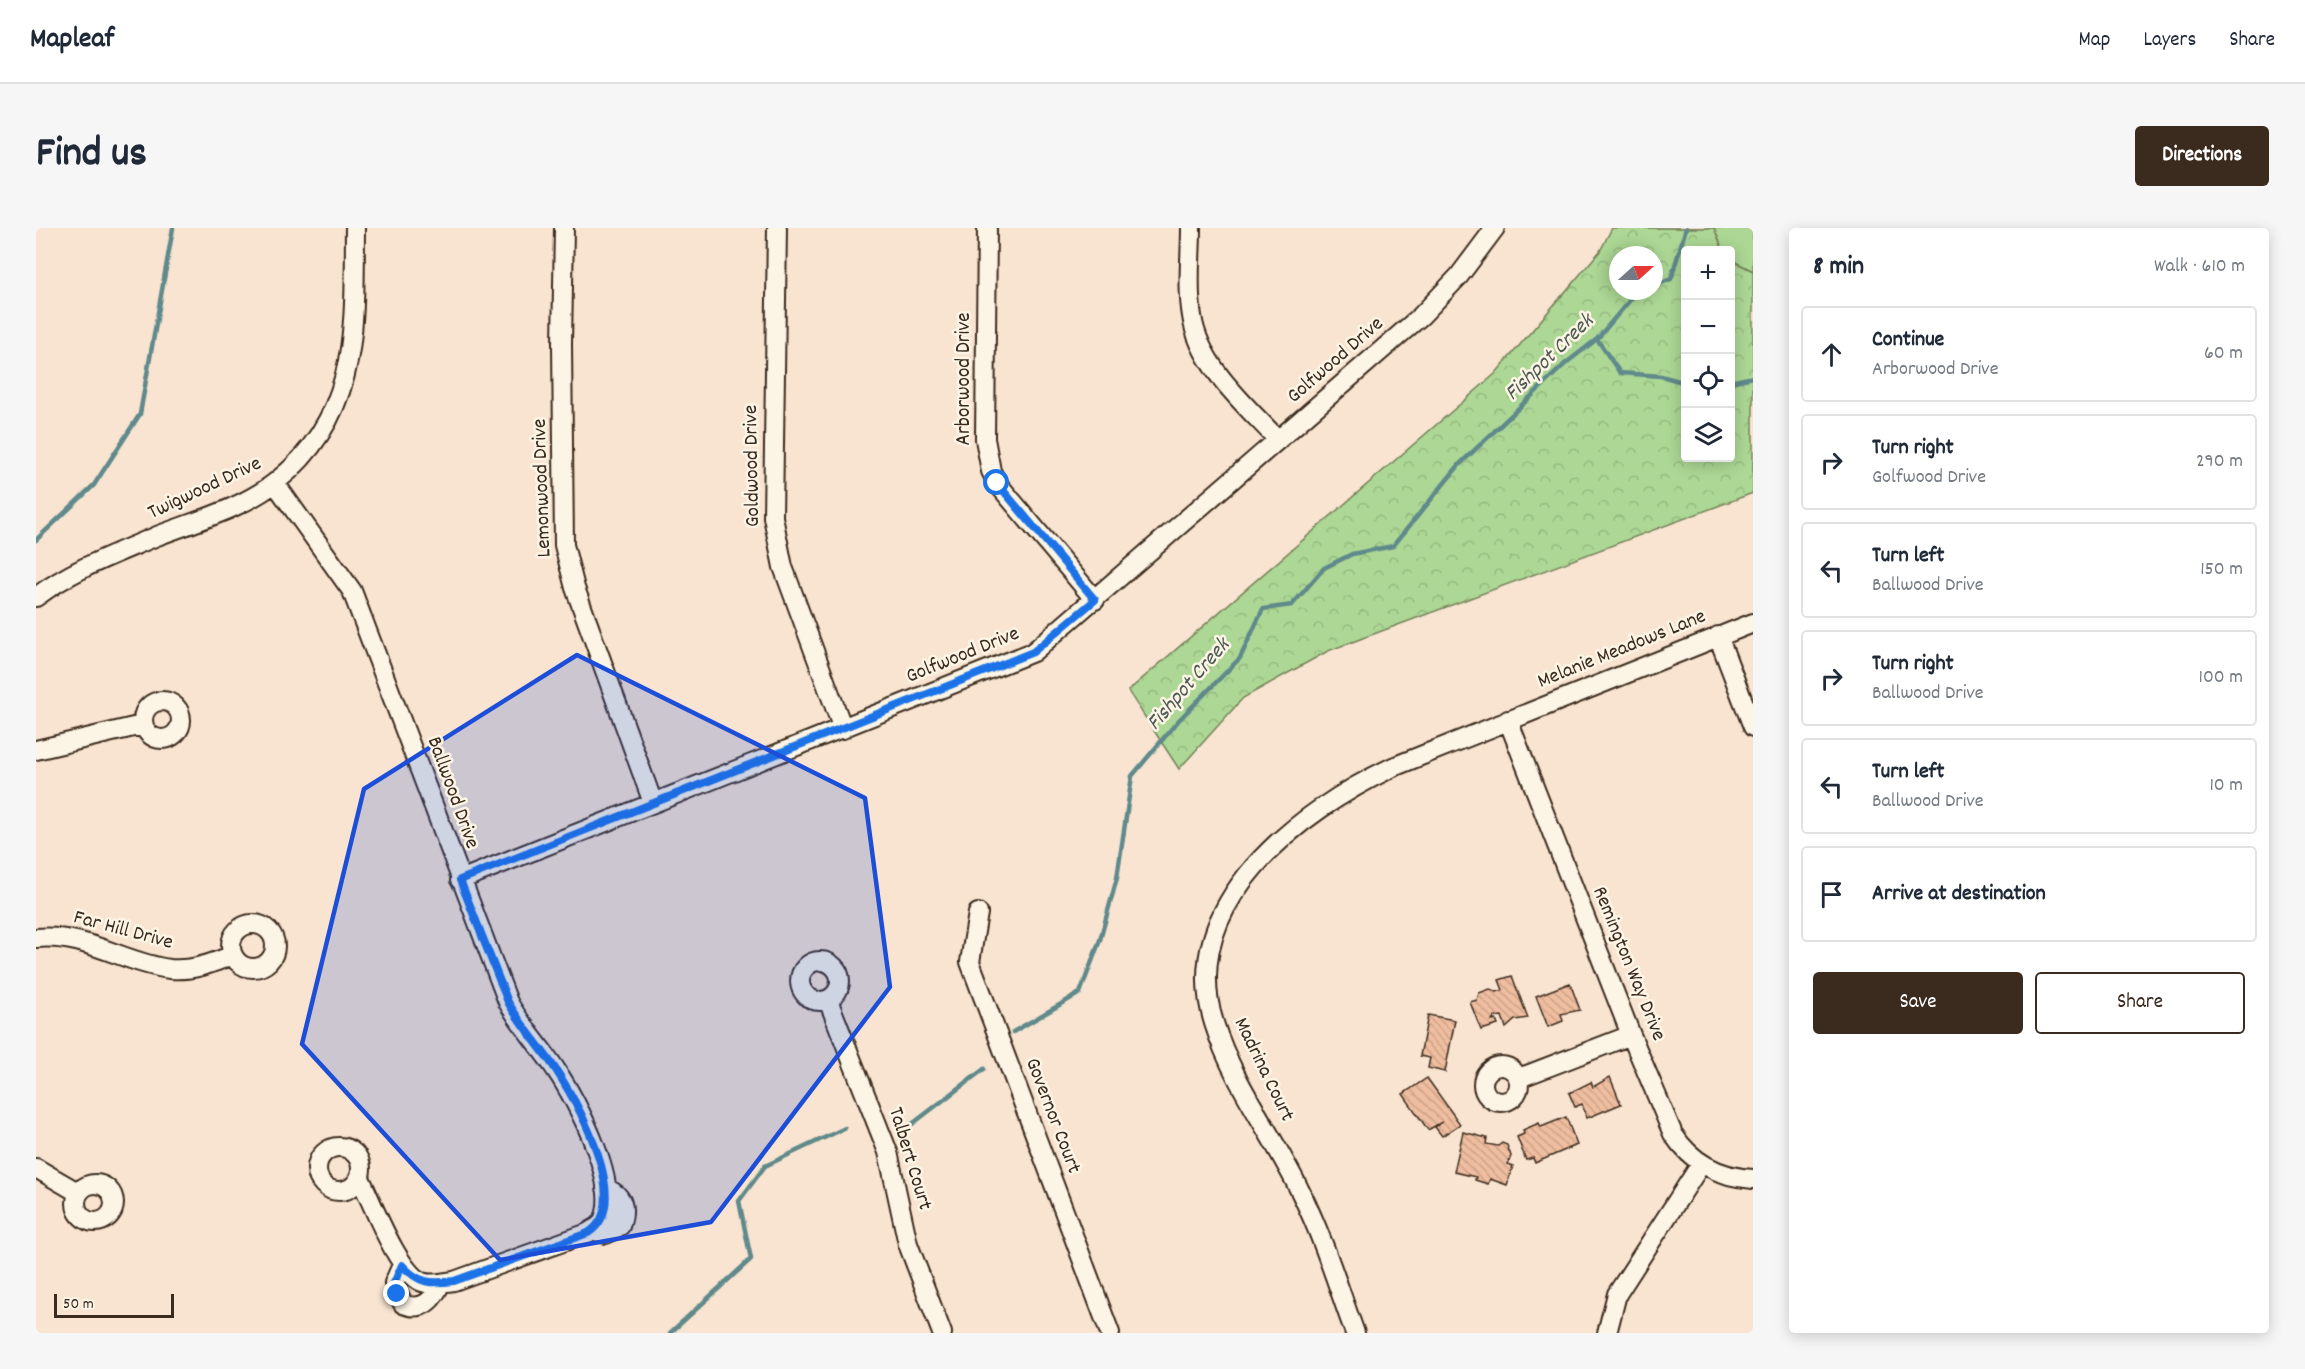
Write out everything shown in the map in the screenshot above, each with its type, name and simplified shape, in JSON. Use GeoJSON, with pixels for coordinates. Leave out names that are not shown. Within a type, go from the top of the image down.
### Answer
{"type":"FeatureCollection","features":[{"type":"Feature","properties":{"kind":"street","name":"Twigwood Drive"},"geometry":{"type":"LineString","coordinates":[[36,597],[84,567],[238,503],[275,483],[293,466],[330,416],[347,371],[355,317],[355,228]]}},
{"type":"Feature","properties":{"kind":"street","name":"Lemonwood Drive"},"geometry":{"type":"LineString","coordinates":[[564,228],[562,367],[564,545],[575,588],[653,803]]}},
{"type":"Feature","properties":{"kind":"street","name":"Goldwood Drive"},"geometry":{"type":"LineString","coordinates":[[777,228],[773,517],[783,567],[843,729]]}},
{"type":"Feature","properties":{"kind":"street","name":"Arborwood Drive"},"geometry":{"type":"LineString","coordinates":[[987,228],[985,439],[991,471],[1006,497],[1095,600]]}},
{"type":"Feature","properties":{"kind":"street"},"geometry":{"type":"LineString","coordinates":[[1191,228],[1191,307],[1198,339],[1219,375],[1278,440]]}},
{"type":"Feature","properties":{"kind":"street","name":"Golfwood Drive"},"geometry":{"type":"LineString","coordinates":[[460,880],[1033,652],[1421,316],[1460,276],[1495,228]]}},
{"type":"Feature","properties":{"kind":"street","name":"Ballwood Drive"},"geometry":{"type":"LineString","coordinates":[[275,483],[352,591],[508,1002],[519,1021],[556,1070],[576,1106],[597,1152],[606,1188],[607,1204],[599,1226],[592,1230],[454,1281],[422,1282],[402,1265],[360,1178]]}},
{"type":"Feature","properties":{"kind":"street","name":"Melanie Meadows Lane"},"geometry":{"type":"LineString","coordinates":[[1508,720],[1753,623]]}},
{"type":"Feature","properties":{"kind":"street"},"geometry":{"type":"LineString","coordinates":[[1718,636],[1753,728]]}},
{"type":"Feature","properties":{"kind":"street","name":"Remington Way Drive"},"geometry":{"type":"LineString","coordinates":[[1508,720],[1631,1035],[1673,1134],[1682,1147],[1701,1164],[1720,1173],[1753,1179]]}},
{"type":"Feature","properties":{"kind":"street","name":"Madrina Court"},"geometry":{"type":"LineString","coordinates":[[1355,1333],[1302,1193],[1234,1070],[1214,1024],[1208,1001],[1208,975],[1216,931],[1230,900],[1246,876],[1312,813],[1373,776],[1508,720]]}},
{"type":"Feature","properties":{"kind":"street"},"geometry":{"type":"LineString","coordinates":[[36,750],[142,725]]}},
{"type":"Feature","properties":{"kind":"street","name":"Governor Court"},"geometry":{"type":"LineString","coordinates":[[978,913],[970,962],[1103,1331]]}},
{"type":"Feature","properties":{"kind":"street","name":"Far Hill Drive"},"geometry":{"type":"LineString","coordinates":[[36,938],[54,937],[85,942],[171,969],[204,966],[233,955]]}},
{"type":"Feature","properties":{"kind":"street","name":"Talbert Court"},"geometry":{"type":"LineString","coordinates":[[828,1000],[888,1152],[908,1244],[942,1333]]}},
{"type":"Feature","properties":{"kind":"street"},"geometry":{"type":"LineString","coordinates":[[1519,1078],[1631,1035]]}},
{"type":"Feature","properties":{"kind":"street"},"geometry":{"type":"LineString","coordinates":[[1607,1333],[1612,1311],[1622,1287],[1701,1164]]}},
{"type":"Feature","properties":{"kind":"street"},"geometry":{"type":"LineString","coordinates":[[36,1168],[79,1193]]}},
{"type":"Feature","properties":{"kind":"street"},"geometry":{"type":"LineString","coordinates":[[402,1265],[394,1283],[403,1304],[411,1307],[424,1306],[434,1297],[441,1282]]}},
{"type":"Feature","properties":{"kind":"highlighted area"},"geometry":{"type":"Polygon","coordinates":[[[577,655],[865,798],[890,987],[711,1222],[500,1260],[302,1044],[364,789],[577,655]]]}},
{"type":"Feature","properties":{"kind":"green space"},"geometry":{"type":"Polygon","coordinates":[[[1612,228],[1753,228],[1753,271],[1735,262],[1735,246],[1681,246],[1681,249],[1612,228]]]}},
{"type":"Feature","properties":{"kind":"green space"},"geometry":{"type":"Polygon","coordinates":[[[1612,228],[1714,228],[1721,246],[1681,246],[1681,462],[1735,462],[1735,262],[1753,271],[1753,493],[1328,651],[1243,698],[1179,769],[1128,691],[1495,374],[1600,251],[1612,228]]]}},
{"type":"Feature","properties":{"kind":"building"},"geometry":{"type":"Polygon","coordinates":[[[1512,976],[1528,1018],[1515,1020],[1506,1028],[1502,1016],[1495,1017],[1492,1021],[1496,1020],[1498,1025],[1481,1030],[1470,1002],[1477,1000],[1479,993],[1490,989],[1497,992],[1503,990],[1499,980],[1512,976]]]}},
{"type":"Feature","properties":{"kind":"building"},"geometry":{"type":"Polygon","coordinates":[[[1570,983],[1580,1010],[1561,1014],[1563,1021],[1548,1027],[1536,996],[1570,983]]]}},
{"type":"Feature","properties":{"kind":"building"},"geometry":{"type":"Polygon","coordinates":[[[1428,1015],[1455,1020],[1445,1072],[1428,1068],[1430,1058],[1420,1056],[1428,1015]]]}},
{"type":"Feature","properties":{"kind":"building"},"geometry":{"type":"Polygon","coordinates":[[[1610,1077],[1621,1104],[1587,1118],[1582,1104],[1575,1107],[1569,1093],[1591,1082],[1593,1087],[1610,1077]]]}},
{"type":"Feature","properties":{"kind":"building"},"geometry":{"type":"Polygon","coordinates":[[[1427,1078],[1460,1124],[1442,1136],[1435,1127],[1442,1122],[1428,1130],[1403,1094],[1427,1078]]]}},
{"type":"Feature","properties":{"kind":"building"},"geometry":{"type":"Polygon","coordinates":[[[1566,1117],[1577,1145],[1535,1163],[1533,1158],[1526,1160],[1517,1137],[1524,1134],[1523,1130],[1539,1123],[1541,1127],[1566,1117]]]}},
{"type":"Feature","properties":{"kind":"building"},"geometry":{"type":"Polygon","coordinates":[[[1463,1132],[1487,1138],[1486,1144],[1507,1145],[1511,1156],[1508,1164],[1513,1166],[1507,1185],[1490,1179],[1488,1184],[1475,1180],[1476,1177],[1454,1172],[1463,1132]]]}},
{"type":"Feature","properties":{"kind":"waterway"},"geometry":{"type":"LineString","coordinates":[[36,540],[94,485],[140,414],[173,228]]}},
{"type":"Feature","properties":{"kind":"waterway","name":"Fishpot Creek"},"geometry":{"type":"LineString","coordinates":[[1663,282],[1671,279],[1686,228]]}},
{"type":"Feature","properties":{"kind":"waterway","name":"Fishpot Creek"},"geometry":{"type":"LineString","coordinates":[[1013,1032],[1080,993],[1100,940],[1117,878],[1132,776],[1178,721],[1240,658],[1263,609],[1292,605],[1324,568],[1352,554],[1393,546],[1460,464],[1566,363],[1597,339],[1630,300]]}},
{"type":"Feature","properties":{"kind":"waterway"},"geometry":{"type":"LineString","coordinates":[[1597,339],[1620,373],[1661,376],[1681,382]]}},
{"type":"Feature","properties":{"kind":"waterway"},"geometry":{"type":"LineString","coordinates":[[1735,381],[1753,377]]}},
{"type":"Feature","properties":{"kind":"waterway"},"geometry":{"type":"LineString","coordinates":[[907,1128],[984,1069]]}},
{"type":"Feature","properties":{"kind":"waterway"},"geometry":{"type":"LineString","coordinates":[[670,1333],[751,1259],[739,1201],[765,1166],[845,1128]]}},
{"type":"Feature","properties":{"kind":"route"},"geometry":{"type":"LineString","coordinates":[[397,1294],[394,1283],[402,1265],[422,1282],[433,1284],[454,1281],[588,1233],[599,1226],[607,1204],[605,1179],[597,1152],[556,1070],[519,1021],[508,1002],[460,880],[1033,652],[1095,600],[1006,497],[997,483]]}}]}
